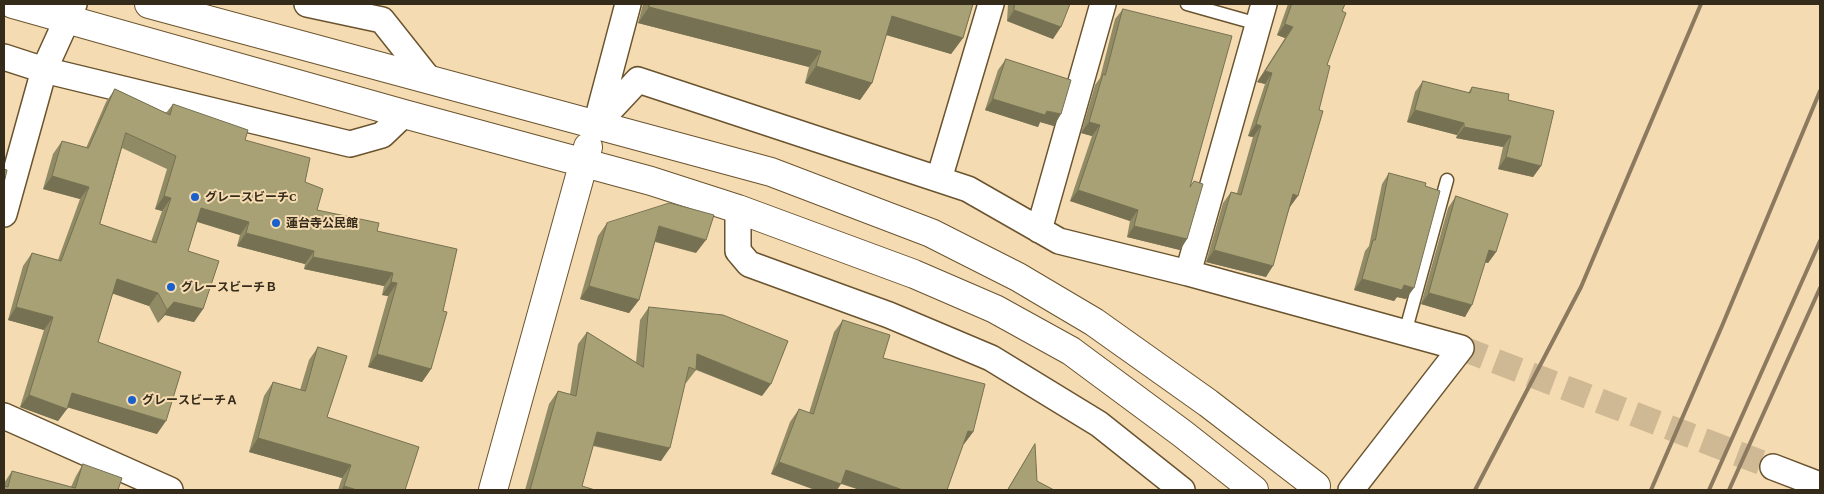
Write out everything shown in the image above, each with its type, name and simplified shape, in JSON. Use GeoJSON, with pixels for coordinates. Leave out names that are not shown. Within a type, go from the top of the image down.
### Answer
{"type":"FeatureCollection","features":[{"type":"Feature","properties":{"kind":"street"},"geometry":{"type":"LineString","coordinates":[[13,4],[71,11],[404,114],[650,181],[738,209],[914,274],[994,310],[1071,351],[1183,434],[1254,490]]}},
{"type":"Feature","properties":{"kind":"street"},"geometry":{"type":"LineString","coordinates":[[149,4],[771,172],[931,233],[1018,277],[1094,322],[1208,403],[1316,486]]}},
{"type":"Feature","properties":{"kind":"street"},"geometry":{"type":"LineString","coordinates":[[308,4],[382,20],[428,78]]}},
{"type":"Feature","properties":{"kind":"street"},"geometry":{"type":"LineString","coordinates":[[493,490],[582,164],[596,126],[628,4]]}},
{"type":"Feature","properties":{"kind":"street"},"geometry":{"type":"LineString","coordinates":[[939,179],[991,4]]}},
{"type":"Feature","properties":{"kind":"street"},"geometry":{"type":"LineString","coordinates":[[1039,230],[1103,4]]}},
{"type":"Feature","properties":{"kind":"street"},"geometry":{"type":"LineString","coordinates":[[4,214],[44,70],[71,11]]}},
{"type":"Feature","properties":{"kind":"street"},"geometry":{"type":"LineString","coordinates":[[1188,274],[1261,14]]}},
{"type":"Feature","properties":{"kind":"street"},"geometry":{"type":"LineString","coordinates":[[4,57],[44,70],[350,144],[382,135],[404,114]]}},
{"type":"Feature","properties":{"kind":"street"},"geometry":{"type":"LineString","coordinates":[[596,126],[638,80],[968,189],[1059,241],[1461,348],[1351,490]]}},
{"type":"Feature","properties":{"kind":"street"},"geometry":{"type":"LineString","coordinates":[[738,209],[738,251],[749,264],[889,315],[991,358],[1099,424],[1182,490]]}},
{"type":"Feature","properties":{"kind":"street"},"geometry":{"type":"LineString","coordinates":[[4,416],[170,490]]}},
{"type":"Feature","properties":{"kind":"street"},"geometry":{"type":"LineString","coordinates":[[1773,467],[1820,484]]}},
{"type":"Feature","properties":{"kind":"lane"},"geometry":{"type":"LineString","coordinates":[[1187,4],[1261,14]]}},
{"type":"Feature","properties":{"kind":"lane"},"geometry":{"type":"LineString","coordinates":[[1405,333],[1447,180]]}},
{"type":"Feature","properties":{"kind":"building"},"geometry":{"type":"Polygon","coordinates":[[[650,4],[973,4],[963,38],[892,16],[872,83],[816,66],[821,51],[649,7],[650,4]]]}},
{"type":"Feature","properties":{"kind":"building"},"geometry":{"type":"Polygon","coordinates":[[[1015,4],[1070,4],[1061,27],[1014,10],[1015,4]]]}},
{"type":"Feature","properties":{"kind":"building"},"geometry":{"type":"Polygon","coordinates":[[[1292,4],[1345,4],[1342,11],[1346,13],[1327,65],[1330,66],[1319,110],[1323,111],[1298,196],[1293,194],[1273,266],[1214,250],[1231,192],[1241,195],[1261,126],[1256,124],[1272,73],[1265,71],[1293,27],[1285,24],[1292,4]]]}},
{"type":"Feature","properties":{"kind":"building"},"geometry":{"type":"Polygon","coordinates":[[[1123,9],[1232,36],[1190,187],[1194,181],[1203,184],[1187,239],[1134,226],[1138,210],[1078,190],[1100,125],[1089,122],[1103,74],[1105,75],[1123,9]]]}},
{"type":"Feature","properties":{"kind":"building"},"geometry":{"type":"Polygon","coordinates":[[[1006,59],[1071,80],[1061,114],[1047,111],[1045,115],[993,99],[1006,59]]]}},
{"type":"Feature","properties":{"kind":"building"},"geometry":{"type":"Polygon","coordinates":[[[1423,81],[1470,93],[1472,87],[1509,94],[1508,100],[1554,111],[1541,166],[1506,157],[1511,136],[1464,127],[1464,123],[1415,110],[1423,81]]]}},
{"type":"Feature","properties":{"kind":"building"},"geometry":{"type":"Polygon","coordinates":[[[115,89],[170,115],[173,104],[248,130],[245,140],[310,158],[305,182],[323,189],[317,210],[379,223],[377,231],[457,249],[443,311],[447,312],[431,369],[377,354],[397,283],[391,282],[393,273],[313,257],[314,251],[246,233],[249,222],[201,208],[188,251],[219,261],[203,309],[174,302],[167,310],[158,293],[117,279],[98,342],[181,372],[166,421],[72,393],[67,409],[29,395],[53,317],[16,307],[32,253],[61,261],[89,187],[52,176],[62,141],[88,148],[115,89]],[[126,133],[100,224],[156,243],[171,198],[164,196],[176,156],[126,133]]]}},
{"type":"Feature","properties":{"kind":"building"},"geometry":{"type":"Polygon","coordinates":[[[4,169],[7,170],[4,183],[4,169]]]}},
{"type":"Feature","properties":{"kind":"building"},"geometry":{"type":"Polygon","coordinates":[[[1389,173],[1426,183],[1425,186],[1440,191],[1414,288],[1404,285],[1402,290],[1362,279],[1373,240],[1375,240],[1389,173]]]}},
{"type":"Feature","properties":{"kind":"building"},"geometry":{"type":"Polygon","coordinates":[[[1456,196],[1508,214],[1496,252],[1489,250],[1472,305],[1429,293],[1456,196]]]}},
{"type":"Feature","properties":{"kind":"building"},"geometry":{"type":"Polygon","coordinates":[[[670,203],[714,215],[706,240],[659,226],[639,300],[589,286],[607,223],[670,203]]]}},
{"type":"Feature","properties":{"kind":"building"},"geometry":{"type":"Polygon","coordinates":[[[649,307],[723,315],[788,341],[771,384],[697,354],[696,370],[689,367],[670,448],[597,432],[582,486],[595,490],[530,490],[558,391],[576,396],[587,332],[643,367],[649,307]]]}},
{"type":"Feature","properties":{"kind":"building"},"geometry":{"type":"Polygon","coordinates":[[[843,320],[890,335],[883,358],[985,384],[973,432],[968,431],[947,490],[903,490],[846,470],[841,484],[779,462],[799,409],[813,414],[843,320]]]}},
{"type":"Feature","properties":{"kind":"building"},"geometry":{"type":"Polygon","coordinates":[[[318,347],[347,356],[327,417],[419,447],[405,490],[357,490],[344,486],[351,465],[258,438],[273,382],[305,391],[318,347]]]}},
{"type":"Feature","properties":{"kind":"building"},"geometry":{"type":"Polygon","coordinates":[[[1035,444],[1037,481],[1054,490],[1008,490],[1035,444]]]}},
{"type":"Feature","properties":{"kind":"building"},"geometry":{"type":"Polygon","coordinates":[[[83,464],[122,478],[118,490],[4,490],[4,486],[8,487],[12,471],[75,488],[83,464]]]}},
{"type":"Feature","properties":{"kind":"tunnel"},"geometry":{"type":"LineString","coordinates":[[1461,348],[1773,467]]}},
{"type":"Feature","properties":{"kind":"railway"},"geometry":{"type":"LineString","coordinates":[[1475,490],[1581,287],[1701,4]]}},
{"type":"Feature","properties":{"kind":"railway"},"geometry":{"type":"LineString","coordinates":[[1651,490],[1820,91]]}},
{"type":"Feature","properties":{"kind":"railway"},"geometry":{"type":"LineString","coordinates":[[1709,490],[1820,241]]}},
{"type":"Feature","properties":{"kind":"railway"},"geometry":{"type":"LineString","coordinates":[[1729,490],[1820,288]]}},
{"type":"Feature","properties":{"kind":"place","name":"グレースビーチC"},"geometry":{"type":"Point","coordinates":[195,197]}},
{"type":"Feature","properties":{"kind":"place","name":"蓮台寺公民館"},"geometry":{"type":"Point","coordinates":[276,223]}},
{"type":"Feature","properties":{"kind":"place","name":"グレースビーチＢ"},"geometry":{"type":"Point","coordinates":[171,287]}},
{"type":"Feature","properties":{"kind":"place","name":"グレースビーチＡ"},"geometry":{"type":"Point","coordinates":[132,400]}}]}
